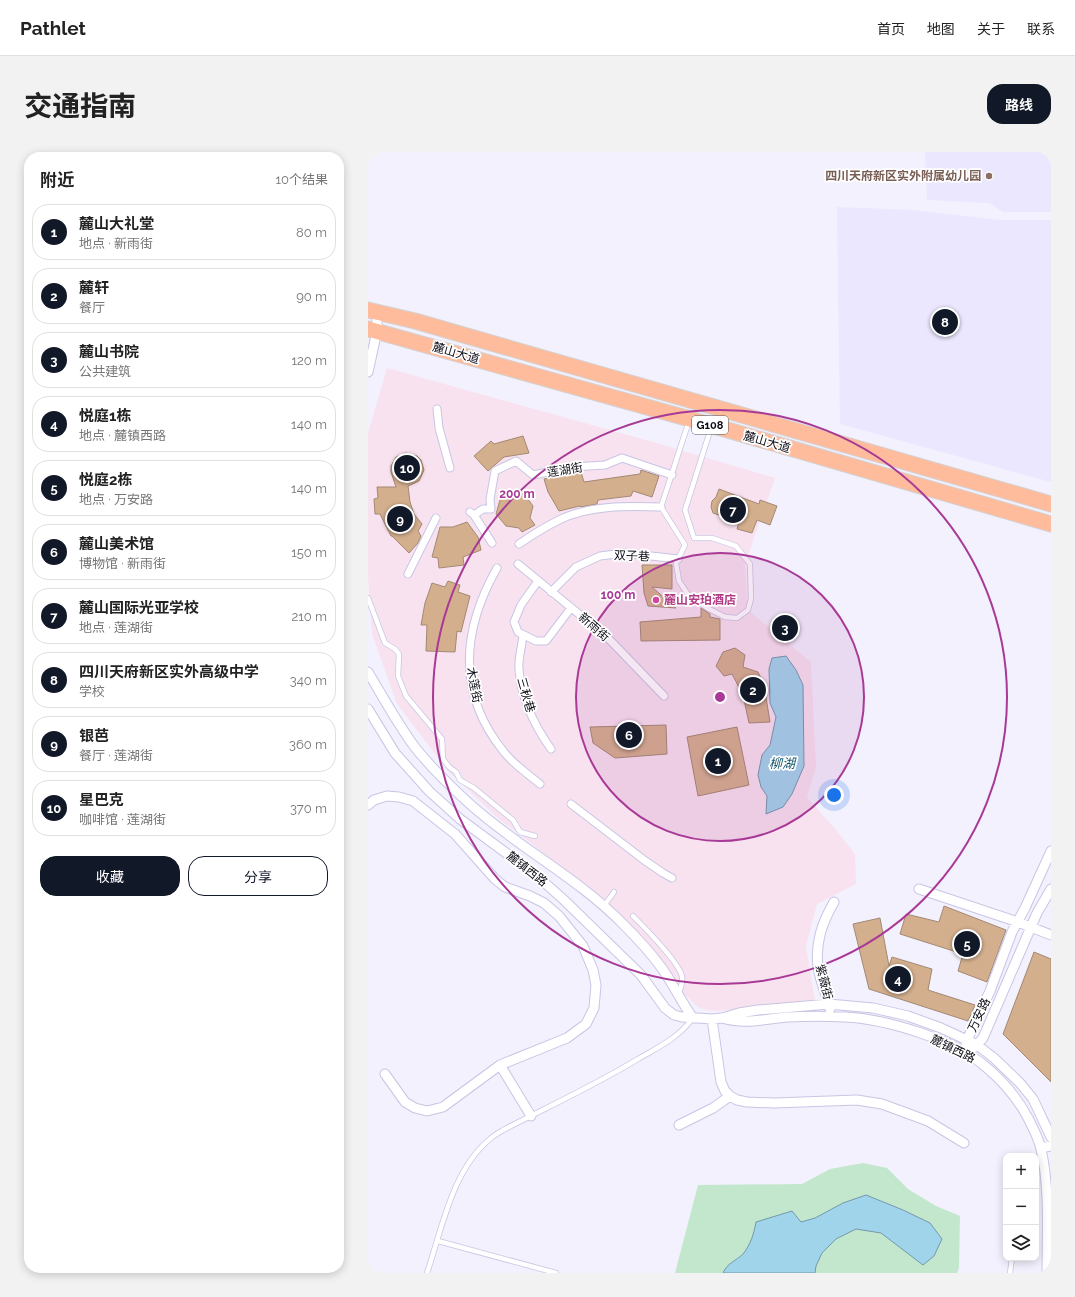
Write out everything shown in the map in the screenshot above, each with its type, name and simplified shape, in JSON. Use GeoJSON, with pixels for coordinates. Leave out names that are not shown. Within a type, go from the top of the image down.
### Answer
{"type":"FeatureCollection","features":[{"type":"Feature","properties":{"kind":"highway","name":"麓山大道"},"geometry":{"type":"LineString","coordinates":[[373,312],[422,323],[1051,504]]}},
{"type":"Feature","properties":{"kind":"highway","name":"麓山大道"},"geometry":{"type":"LineString","coordinates":[[372,330],[690,419],[1051,524]]}},
{"type":"Feature","properties":{"kind":"street"},"geometry":{"type":"LineString","coordinates":[[368,372],[373,312]]}},
{"type":"Feature","properties":{"kind":"street"},"geometry":{"type":"LineString","coordinates":[[437,409],[450,468]]}},
{"type":"Feature","properties":{"kind":"street","name":"莲湖街"},"geometry":{"type":"LineString","coordinates":[[492,543],[472,514],[483,509],[491,509],[490,499],[495,470],[516,461],[533,475],[574,467],[605,465],[622,458],[672,475]]}},
{"type":"Feature","properties":{"kind":"street"},"geometry":{"type":"LineString","coordinates":[[519,544],[560,520],[582,512],[635,506],[661,507]]}},
{"type":"Feature","properties":{"kind":"street"},"geometry":{"type":"LineString","coordinates":[[408,574],[436,518]]}},
{"type":"Feature","properties":{"kind":"street","name":"双子巷"},"geometry":{"type":"LineString","coordinates":[[551,592],[576,568],[600,556],[624,553],[678,559]]}},
{"type":"Feature","properties":{"kind":"street","name":"新雨街"},"geometry":{"type":"LineString","coordinates":[[518,564],[607,637],[664,696]]}},
{"type":"Feature","properties":{"kind":"street","name":"木莲街"},"geometry":{"type":"LineString","coordinates":[[497,568],[480,601],[473,626],[469,649],[469,668],[475,701],[487,728],[504,752],[540,784]]}},
{"type":"Feature","properties":{"kind":"street"},"geometry":{"type":"LineString","coordinates":[[538,580],[521,605],[514,622],[518,632],[523,636],[536,641],[546,641],[571,608]]}},
{"type":"Feature","properties":{"kind":"street","name":"三秋巷"},"geometry":{"type":"LineString","coordinates":[[523,636],[519,668],[523,694],[538,730],[551,749]]}},
{"type":"Feature","properties":{"kind":"street"},"geometry":{"type":"LineString","coordinates":[[368,672],[415,747],[443,778],[472,806],[547,861],[623,923],[661,967],[685,1007],[694,1018]]}},
{"type":"Feature","properties":{"kind":"street","name":"麓镇西路"},"geometry":{"type":"LineString","coordinates":[[368,709],[395,753],[429,791],[460,819],[536,875],[564,900],[641,975],[665,1008],[674,1015],[735,1022],[790,1017],[832,1016],[872,1020],[902,1027],[941,1042],[966,1053],[986,1066],[1020,1103],[1033,1128],[1041,1148],[1047,1186],[1047,1273]]}},
{"type":"Feature","properties":{"kind":"street"},"geometry":{"type":"LineString","coordinates":[[368,805],[374,800],[387,796],[399,797],[413,801],[455,834],[495,879],[505,887],[544,903],[559,916],[583,946],[593,970],[596,985],[594,1008],[586,1024],[567,1038],[500,1065],[443,1107],[427,1111],[416,1108],[405,1102],[385,1074]]}},
{"type":"Feature","properties":{"kind":"street"},"geometry":{"type":"LineString","coordinates":[[571,804],[644,860],[672,878]]}},
{"type":"Feature","properties":{"kind":"street","name":"万安路"},"geometry":{"type":"LineString","coordinates":[[966,1053],[967,1040],[990,991],[1012,932],[1051,851]]}},
{"type":"Feature","properties":{"kind":"street"},"geometry":{"type":"LineString","coordinates":[[919,889],[1031,926],[1051,935]]}},
{"type":"Feature","properties":{"kind":"street","name":"万安路"},"geometry":{"type":"LineString","coordinates":[[966,1053],[977,1045],[983,1038],[1037,912],[1051,889]]}},
{"type":"Feature","properties":{"kind":"street","name":"紫薇街"},"geometry":{"type":"LineString","coordinates":[[832,1016],[818,968],[817,951],[824,919],[834,902]]}},
{"type":"Feature","properties":{"kind":"street"},"geometry":{"type":"LineString","coordinates":[[964,1143],[928,1121],[882,1104],[857,1100],[774,1103],[737,1100],[725,1091],[721,1082],[717,1019],[758,1010],[829,1004],[873,1008],[908,1016],[941,1028],[967,1040],[977,1045],[994,1058],[1020,1083],[1033,1099],[1051,1137]]}},
{"type":"Feature","properties":{"kind":"street"},"geometry":{"type":"LineString","coordinates":[[500,1065],[531,1116]]}},
{"type":"Feature","properties":{"kind":"street"},"geometry":{"type":"LineString","coordinates":[[679,1125],[712,1108],[730,1096]]}},
{"type":"Feature","properties":{"kind":"street"},"geometry":{"type":"LineString","coordinates":[[1041,1148],[1051,1146]]}},
{"type":"Feature","properties":{"kind":"lane"},"geometry":{"type":"LineString","coordinates":[[690,419],[661,507],[685,545],[676,562],[679,581],[689,596],[725,617],[737,618],[748,610],[751,599],[750,564],[736,546],[712,538],[694,538],[686,510],[712,426]]}},
{"type":"Feature","properties":{"kind":"lane"},"geometry":{"type":"LineString","coordinates":[[368,598],[385,643],[395,649],[399,654],[398,676],[406,696],[442,739],[443,759],[449,767],[456,772],[460,780],[474,788],[513,820],[520,832],[535,836]]}},
{"type":"Feature","properties":{"kind":"lane"},"geometry":{"type":"LineString","coordinates":[[604,906],[614,892]]}},
{"type":"Feature","properties":{"kind":"lane"},"geometry":{"type":"LineString","coordinates":[[634,916],[669,955],[681,974],[682,982],[678,994]]}},
{"type":"Feature","properties":{"kind":"lane"},"geometry":{"type":"LineString","coordinates":[[427,1273],[453,1192],[475,1154],[490,1139],[505,1129],[609,1076],[673,1039],[694,1018]]}},
{"type":"Feature","properties":{"kind":"lane"},"geometry":{"type":"LineString","coordinates":[[438,1241],[556,1273]]}},
{"type":"Feature","properties":{"kind":"lane"},"geometry":{"type":"LineString","coordinates":[[1010,1273],[1012,1261]]}},
{"type":"Feature","properties":{"kind":"shaded area","name":"四川天府新区实外附属幼儿园"},"geometry":{"type":"Polygon","coordinates":[[[925,152],[1051,152],[1051,212],[1003,212],[989,203],[927,200],[925,152]]]}},
{"type":"Feature","properties":{"kind":"shaded area"},"geometry":{"type":"Polygon","coordinates":[[[837,207],[913,210],[1000,220],[1051,220],[1051,482],[840,424],[837,207]]]}},
{"type":"Feature","properties":{"kind":"shaded area"},"geometry":{"type":"Polygon","coordinates":[[[387,368],[646,440],[775,478],[745,564],[748,610],[811,662],[816,767],[807,797],[855,854],[856,884],[817,904],[806,946],[815,1001],[719,1011],[707,1010],[698,1007],[683,993],[664,964],[625,919],[592,890],[499,819],[449,772],[397,704],[372,634],[368,576],[368,433],[387,368]]]}},
{"type":"Feature","properties":{"kind":"green space"},"geometry":{"type":"Polygon","coordinates":[[[863,1163],[887,1168],[908,1189],[936,1206],[960,1216],[959,1268],[957,1273],[675,1273],[698,1185],[802,1184],[830,1169],[863,1163]]]}},
{"type":"Feature","properties":{"kind":"water","name":"柳湖"},"geometry":{"type":"Polygon","coordinates":[[[786,656],[796,670],[803,685],[804,766],[792,794],[783,807],[766,814],[767,796],[761,787],[758,775],[762,755],[770,745],[776,717],[770,703],[769,669],[772,658],[786,656]]]}},
{"type":"Feature","properties":{"kind":"water"},"geometry":{"type":"Polygon","coordinates":[[[866,1195],[930,1223],[942,1239],[934,1256],[923,1265],[881,1233],[856,1229],[836,1239],[822,1253],[816,1266],[815,1273],[723,1273],[732,1262],[746,1250],[752,1238],[756,1222],[792,1211],[801,1222],[815,1218],[843,1203],[866,1195]]]}},
{"type":"Feature","properties":{"kind":"building"},"geometry":{"type":"Polygon","coordinates":[[[523,436],[529,453],[504,457],[488,471],[474,456],[491,441],[494,444],[523,436]]]}},
{"type":"Feature","properties":{"kind":"building"},"geometry":{"type":"Polygon","coordinates":[[[406,453],[417,456],[421,460],[424,470],[419,481],[408,486],[410,502],[414,514],[422,524],[418,531],[421,536],[418,543],[409,553],[391,536],[380,514],[375,514],[374,499],[378,498],[377,487],[396,487],[391,472],[391,466],[396,457],[406,453]]]}},
{"type":"Feature","properties":{"kind":"building"},"geometry":{"type":"Polygon","coordinates":[[[641,470],[659,476],[652,497],[633,491],[631,496],[598,500],[597,504],[559,511],[548,492],[544,479],[581,472],[584,482],[640,474],[641,470]]]}},
{"type":"Feature","properties":{"kind":"building"},"geometry":{"type":"Polygon","coordinates":[[[719,489],[759,504],[760,500],[777,506],[770,525],[757,520],[752,533],[737,529],[739,522],[713,513],[711,507],[712,501],[716,497],[719,489]]]}},
{"type":"Feature","properties":{"kind":"building"},"geometry":{"type":"Polygon","coordinates":[[[511,492],[524,494],[533,506],[530,518],[535,525],[522,532],[519,528],[506,526],[496,514],[500,500],[511,492]]]}},
{"type":"Feature","properties":{"kind":"building"},"geometry":{"type":"Polygon","coordinates":[[[467,522],[478,537],[481,550],[463,557],[464,565],[439,568],[438,558],[432,557],[440,527],[453,527],[467,522]]]}},
{"type":"Feature","properties":{"kind":"building"},"geometry":{"type":"Polygon","coordinates":[[[642,565],[672,565],[672,589],[652,587],[676,608],[648,606],[644,593],[642,565]]]}},
{"type":"Feature","properties":{"kind":"building"},"geometry":{"type":"Polygon","coordinates":[[[448,581],[460,585],[458,592],[470,596],[461,632],[457,631],[455,652],[426,651],[427,625],[421,625],[425,603],[432,583],[445,587],[448,581]]]}},
{"type":"Feature","properties":{"kind":"building"},"geometry":{"type":"Polygon","coordinates":[[[701,608],[710,614],[710,617],[720,619],[720,640],[641,641],[640,622],[701,617],[701,608]]]}},
{"type":"Feature","properties":{"kind":"building"},"geometry":{"type":"Polygon","coordinates":[[[735,648],[745,655],[743,667],[758,672],[764,685],[770,722],[749,723],[743,695],[732,674],[724,676],[716,666],[723,652],[735,648]]]}},
{"type":"Feature","properties":{"kind":"building"},"geometry":{"type":"Polygon","coordinates":[[[666,725],[667,754],[615,758],[593,743],[590,727],[666,725]]]}},
{"type":"Feature","properties":{"kind":"building"},"geometry":{"type":"Polygon","coordinates":[[[737,727],[749,785],[698,796],[687,737],[737,727]]]}},
{"type":"Feature","properties":{"kind":"building"},"geometry":{"type":"Polygon","coordinates":[[[944,906],[1006,930],[987,982],[958,971],[963,954],[900,934],[906,914],[939,922],[944,906]]]}},
{"type":"Feature","properties":{"kind":"building"},"geometry":{"type":"Polygon","coordinates":[[[880,918],[889,966],[892,957],[932,969],[928,990],[975,1005],[968,1021],[869,989],[853,924],[880,918]]]}},
{"type":"Feature","properties":{"kind":"building"},"geometry":{"type":"Polygon","coordinates":[[[1034,952],[1051,959],[1051,1082],[1003,1034],[1034,952]]]}},
{"type":"Feature","properties":{"kind":"place","name":"四川天府新区实外附属幼儿园"},"geometry":{"type":"Point","coordinates":[989,176]}},
{"type":"Feature","properties":{"kind":"place","name":"四川天府新区实外高级中学"},"geometry":{"type":"Point","coordinates":[945,322]}},
{"type":"Feature","properties":{"kind":"place","name":"星巴克"},"geometry":{"type":"Point","coordinates":[407,468]}},
{"type":"Feature","properties":{"kind":"place","name":"麓山国际光亚学校"},"geometry":{"type":"Point","coordinates":[733,510]}},
{"type":"Feature","properties":{"kind":"place","name":"银芭"},"geometry":{"type":"Point","coordinates":[400,519]}},
{"type":"Feature","properties":{"kind":"place","name":"麓山安珀酒店"},"geometry":{"type":"Point","coordinates":[656,600]}},
{"type":"Feature","properties":{"kind":"place","name":"麓山书院"},"geometry":{"type":"Point","coordinates":[785,628]}},
{"type":"Feature","properties":{"kind":"place","name":"麓轩"},"geometry":{"type":"Point","coordinates":[753,690]}},
{"type":"Feature","properties":{"kind":"place","name":"麓山美术馆"},"geometry":{"type":"Point","coordinates":[629,735]}},
{"type":"Feature","properties":{"kind":"place","name":"麓山大礼堂"},"geometry":{"type":"Point","coordinates":[718,761]}},
{"type":"Feature","properties":{"kind":"place","name":"悦庭2栋"},"geometry":{"type":"Point","coordinates":[967,944]}},
{"type":"Feature","properties":{"kind":"place","name":"悦庭1栋"},"geometry":{"type":"Point","coordinates":[898,979]}}]}
